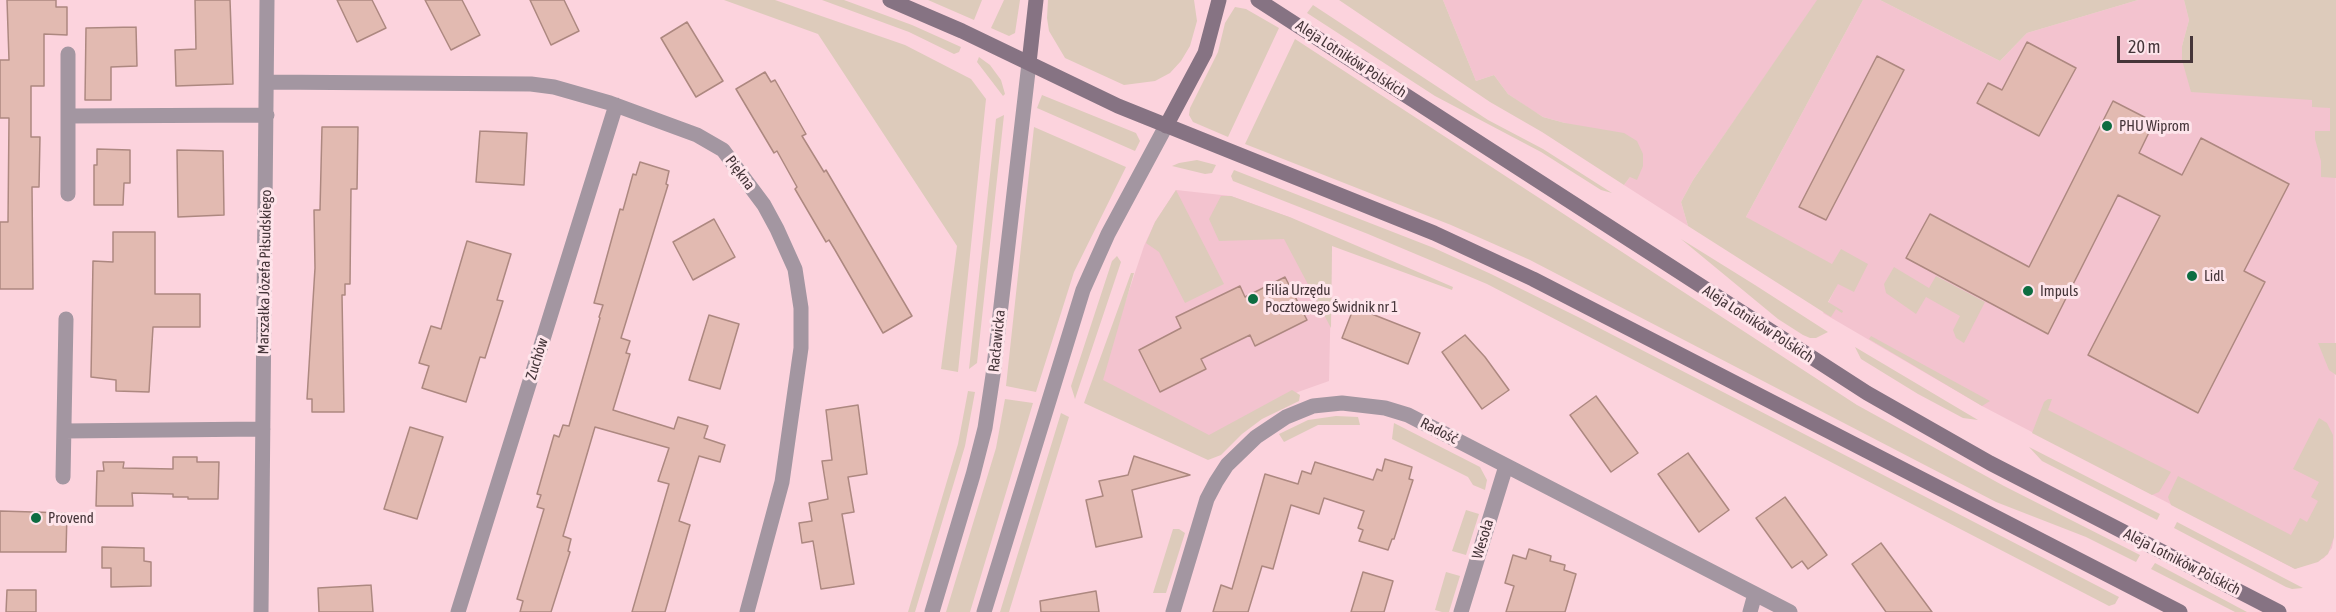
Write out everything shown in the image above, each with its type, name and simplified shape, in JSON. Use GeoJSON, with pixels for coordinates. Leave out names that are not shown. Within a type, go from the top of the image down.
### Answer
{"type":"FeatureCollection","features":[{"type":"Feature","properties":{"kind":"street","name":"Marszałka Józefa Piłsudskiego"},"geometry":{"type":"LineString","coordinates":[[261,612],[267,0]]}},
{"type":"Feature","properties":{"kind":"street"},"geometry":{"type":"LineString","coordinates":[[890,0],[1166,126],[1434,233],[1533,279],[2180,612]]}},
{"type":"Feature","properties":{"kind":"street"},"geometry":{"type":"LineString","coordinates":[[1029,63],[1036,0]]}},
{"type":"Feature","properties":{"kind":"street"},"geometry":{"type":"LineString","coordinates":[[984,612],[1083,290],[1108,234],[1205,53],[1219,0]]}},
{"type":"Feature","properties":{"kind":"street","name":"Aleja Lotników Polskich"},"geometry":{"type":"LineString","coordinates":[[1258,0],[1877,399],[2000,468],[2279,612]]}},
{"type":"Feature","properties":{"kind":"street"},"geometry":{"type":"LineString","coordinates":[[68,54],[68,194]]}},
{"type":"Feature","properties":{"kind":"street","name":"Racławicka"},"geometry":{"type":"LineString","coordinates":[[932,612],[985,428],[1029,63]]}},
{"type":"Feature","properties":{"kind":"street","name":"Piękna"},"geometry":{"type":"LineString","coordinates":[[267,82],[531,84],[554,87],[616,105],[697,135],[723,150],[764,205],[795,269],[801,308],[801,348],[782,482],[747,612]]}},
{"type":"Feature","properties":{"kind":"street","name":"Zuchów"},"geometry":{"type":"LineString","coordinates":[[458,612],[616,105]]}},
{"type":"Feature","properties":{"kind":"street"},"geometry":{"type":"LineString","coordinates":[[68,116],[267,115]]}},
{"type":"Feature","properties":{"kind":"street"},"geometry":{"type":"LineString","coordinates":[[63,477],[66,319]]}},
{"type":"Feature","properties":{"kind":"street","name":"Radość"},"geometry":{"type":"LineString","coordinates":[[1173,612],[1204,509],[1216,482],[1227,465],[1256,437],[1295,413],[1313,406],[1342,403],[1393,410],[1422,422],[1790,612]]}},
{"type":"Feature","properties":{"kind":"street"},"geometry":{"type":"LineString","coordinates":[[64,431],[263,429]]}},
{"type":"Feature","properties":{"kind":"street","name":"Wesoła"},"geometry":{"type":"LineString","coordinates":[[1461,612],[1506,466]]}},
{"type":"Feature","properties":{"kind":"street"},"geometry":{"type":"LineString","coordinates":[[1750,612],[1755,594]]}},
{"type":"Feature","properties":{"kind":"shaded area"},"geometry":{"type":"Polygon","coordinates":[[[724,0],[775,0],[905,45],[971,79],[986,99],[958,372],[941,369],[957,246],[818,34],[724,0]]]}},
{"type":"Feature","properties":{"kind":"shaded area"},"geometry":{"type":"Polygon","coordinates":[[[822,0],[844,0],[912,25],[961,47],[959,52],[954,54],[909,32],[822,0]]]}},
{"type":"Feature","properties":{"kind":"shaded area"},"geometry":{"type":"Polygon","coordinates":[[[928,0],[982,0],[974,20],[928,0]]]}},
{"type":"Feature","properties":{"kind":"shaded area"},"geometry":{"type":"Polygon","coordinates":[[[1004,0],[1020,0],[1015,33],[1009,36],[991,28],[1004,0]]]}},
{"type":"Feature","properties":{"kind":"shaded area"},"geometry":{"type":"Polygon","coordinates":[[[1048,0],[1194,0],[1197,21],[1190,46],[1170,73],[1155,81],[1124,85],[1065,58],[1049,31],[1048,0]]]}},
{"type":"Feature","properties":{"kind":"shaded area"},"geometry":{"type":"Polygon","coordinates":[[[1339,0],[1443,0],[1476,81],[1494,75],[1508,94],[1543,117],[1624,133],[1637,141],[1643,154],[1643,166],[1637,180],[1630,177],[1624,185],[1542,132],[1490,102],[1339,0]]]}},
{"type":"Feature","properties":{"kind":"shaded area"},"geometry":{"type":"Polygon","coordinates":[[[1443,0],[1818,0],[1693,180],[1681,202],[1688,226],[1624,185],[1630,177],[1565,123],[1543,117],[1530,109],[1508,94],[1494,75],[1476,81],[1443,0]]]}},
{"type":"Feature","properties":{"kind":"shaded area"},"geometry":{"type":"Polygon","coordinates":[[[1817,0],[1863,0],[1746,217],[1832,264],[1841,249],[1868,264],[1854,292],[1838,284],[1828,302],[1843,311],[1842,313],[1836,309],[1831,317],[1688,226],[1681,202],[1693,180],[1817,0]]]}},
{"type":"Feature","properties":{"kind":"shaded area"},"geometry":{"type":"Polygon","coordinates":[[[1863,0],[1880,0],[2000,61],[2027,33],[2138,0],[2184,0],[2189,20],[2182,46],[2336,82],[2334,537],[2332,548],[2324,558],[2295,569],[1982,406],[1823,313],[1838,283],[1746,217],[1863,0]]]}},
{"type":"Feature","properties":{"kind":"shaded area"},"geometry":{"type":"Polygon","coordinates":[[[1880,0],[2138,0],[2027,33],[2000,61],[1880,0]]]}},
{"type":"Feature","properties":{"kind":"shaded area"},"geometry":{"type":"Polygon","coordinates":[[[2184,0],[2336,0],[2336,178],[2321,177],[2321,161],[2315,139],[2315,131],[2330,131],[2330,108],[2312,107],[2312,100],[2191,92],[2182,60],[2182,46],[2189,20],[2184,0]]]}},
{"type":"Feature","properties":{"kind":"shaded area"},"geometry":{"type":"Polygon","coordinates":[[[1313,5],[1488,120],[1543,149],[1612,193],[1601,190],[1541,152],[1435,96],[1307,13],[1313,5]]]}},
{"type":"Feature","properties":{"kind":"shaded area"},"geometry":{"type":"Polygon","coordinates":[[[1235,7],[1246,9],[1279,28],[1228,137],[1193,122],[1189,115],[1190,108],[1218,52],[1225,23],[1235,7]]]}},
{"type":"Feature","properties":{"kind":"shaded area"},"geometry":{"type":"Polygon","coordinates":[[[1295,39],[1857,405],[2004,486],[2140,555],[2136,562],[2086,537],[1996,502],[1530,260],[1451,225],[1245,144],[1295,39]]]}},
{"type":"Feature","properties":{"kind":"shaded area"},"geometry":{"type":"Polygon","coordinates":[[[979,57],[990,65],[1001,80],[1005,94],[1003,96],[977,62],[979,57]]]}},
{"type":"Feature","properties":{"kind":"shaded area"},"geometry":{"type":"Polygon","coordinates":[[[1042,95],[1136,133],[1140,141],[1135,151],[1037,108],[1042,95]]]}},
{"type":"Feature","properties":{"kind":"shaded area"},"geometry":{"type":"Polygon","coordinates":[[[1004,115],[977,363],[969,369],[996,119],[1004,115]]]}},
{"type":"Feature","properties":{"kind":"shaded area"},"geometry":{"type":"Polygon","coordinates":[[[1034,127],[1126,167],[1074,272],[1036,392],[1006,386],[1034,127]]]}},
{"type":"Feature","properties":{"kind":"shaded area"},"geometry":{"type":"Polygon","coordinates":[[[1197,160],[1216,165],[1212,173],[1205,174],[1172,166],[1179,163],[1197,160]]]}},
{"type":"Feature","properties":{"kind":"shaded area"},"geometry":{"type":"Polygon","coordinates":[[[1234,170],[1434,248],[1491,274],[2119,597],[2115,604],[2109,606],[1487,284],[1233,181],[1231,176],[1234,170]]]}},
{"type":"Feature","properties":{"kind":"shaded area"},"geometry":{"type":"Polygon","coordinates":[[[1176,190],[1231,196],[1292,218],[1332,246],[1329,381],[1298,392],[1201,442],[1095,392],[1144,246],[1155,222],[1176,190]]]}},
{"type":"Feature","properties":{"kind":"shaded area"},"geometry":{"type":"Polygon","coordinates":[[[1176,190],[1224,284],[1185,303],[1159,252],[1146,243],[1155,222],[1176,190]]]}},
{"type":"Feature","properties":{"kind":"shaded area"},"geometry":{"type":"Polygon","coordinates":[[[1221,196],[1231,196],[1292,218],[1453,287],[1452,290],[1332,246],[1331,328],[1284,239],[1219,241],[1209,219],[1221,196]]]}},
{"type":"Feature","properties":{"kind":"shaded area"},"geometry":{"type":"Polygon","coordinates":[[[1681,239],[1828,332],[1816,338],[1803,335],[1778,319],[1681,239]]]}},
{"type":"Feature","properties":{"kind":"shaded area"},"geometry":{"type":"Polygon","coordinates":[[[1117,256],[1121,262],[1075,399],[1071,386],[1112,261],[1117,256]]]}},
{"type":"Feature","properties":{"kind":"shaded area"},"geometry":{"type":"Polygon","coordinates":[[[1894,267],[1929,288],[1936,276],[1985,302],[1964,343],[1956,338],[1953,330],[1960,316],[1926,297],[1916,314],[1886,293],[1884,284],[1894,267]]]}},
{"type":"Feature","properties":{"kind":"shaded area"},"geometry":{"type":"Polygon","coordinates":[[[1131,273],[1134,273],[1103,380],[1209,435],[1292,390],[1300,395],[1299,401],[1262,419],[1242,434],[1221,455],[1208,460],[1084,403],[1131,273]]]}},
{"type":"Feature","properties":{"kind":"shaded area"},"geometry":{"type":"Polygon","coordinates":[[[1871,336],[1990,401],[1982,406],[1869,339],[1871,336]]]}},
{"type":"Feature","properties":{"kind":"shaded area"},"geometry":{"type":"Polygon","coordinates":[[[2318,343],[2336,343],[2336,375],[2329,370],[2318,343]]]}},
{"type":"Feature","properties":{"kind":"shaded area"},"geometry":{"type":"Polygon","coordinates":[[[1855,347],[1978,420],[1963,418],[1918,394],[1861,359],[1855,347]]]}},
{"type":"Feature","properties":{"kind":"shaded area"},"geometry":{"type":"Polygon","coordinates":[[[968,391],[975,392],[965,446],[915,612],[908,612],[958,444],[968,391]]]}},
{"type":"Feature","properties":{"kind":"shaded area"},"geometry":{"type":"Polygon","coordinates":[[[1005,399],[1033,403],[970,612],[946,612],[996,448],[1005,399]]]}},
{"type":"Feature","properties":{"kind":"shaded area"},"geometry":{"type":"Polygon","coordinates":[[[2052,399],[2048,410],[2171,472],[2159,492],[2152,495],[2032,433],[2044,402],[2052,399]]]}},
{"type":"Feature","properties":{"kind":"shaded area"},"geometry":{"type":"Polygon","coordinates":[[[1061,413],[1069,417],[1009,612],[1000,612],[1061,413]]]}},
{"type":"Feature","properties":{"kind":"shaded area"},"geometry":{"type":"Polygon","coordinates":[[[1336,416],[1358,417],[1360,425],[1318,425],[1284,442],[1279,434],[1308,420],[1336,416]]]}},
{"type":"Feature","properties":{"kind":"shaded area"},"geometry":{"type":"Polygon","coordinates":[[[2319,418],[2327,423],[2333,435],[2334,537],[2328,554],[2318,562],[2295,569],[2171,505],[2168,497],[2178,476],[2291,535],[2300,518],[2307,522],[2318,501],[2311,497],[2319,482],[2293,469],[2319,418]]]}},
{"type":"Feature","properties":{"kind":"shaded area"},"geometry":{"type":"Polygon","coordinates":[[[1394,423],[1480,467],[1487,480],[1485,490],[1473,485],[1468,477],[1392,439],[1394,423]]]}},
{"type":"Feature","properties":{"kind":"shaded area"},"geometry":{"type":"Polygon","coordinates":[[[2029,447],[2160,514],[2157,520],[2042,461],[2029,447]]]}},
{"type":"Feature","properties":{"kind":"shaded area"},"geometry":{"type":"Polygon","coordinates":[[[1466,510],[1479,514],[1466,555],[1452,551],[1466,510]]]}},
{"type":"Feature","properties":{"kind":"shaded area"},"geometry":{"type":"Polygon","coordinates":[[[2177,522],[2303,588],[2286,587],[2174,528],[2177,522]]]}},
{"type":"Feature","properties":{"kind":"shaded area"},"geometry":{"type":"Polygon","coordinates":[[[1173,529],[1179,529],[1185,533],[1166,593],[1153,593],[1173,529]]]}},
{"type":"Feature","properties":{"kind":"shaded area"},"geometry":{"type":"Polygon","coordinates":[[[2155,563],[2247,612],[2235,612],[2151,569],[2155,563]]]}},
{"type":"Feature","properties":{"kind":"shaded area"},"geometry":{"type":"Polygon","coordinates":[[[1446,572],[1460,576],[1449,612],[1442,612],[1435,610],[1446,572]]]}},
{"type":"Feature","properties":{"kind":"building"},"geometry":{"type":"Polygon","coordinates":[[[7,0],[56,0],[56,7],[67,7],[67,35],[44,34],[44,86],[31,86],[31,137],[40,137],[39,187],[32,187],[33,289],[0,289],[0,222],[8,222],[9,118],[0,118],[0,60],[9,60],[7,0]]]}},
{"type":"Feature","properties":{"kind":"building"},"geometry":{"type":"Polygon","coordinates":[[[195,0],[230,0],[233,84],[176,86],[175,50],[196,49],[195,0]]]}},
{"type":"Feature","properties":{"kind":"building"},"geometry":{"type":"Polygon","coordinates":[[[337,0],[372,0],[386,28],[357,42],[337,0]]]}},
{"type":"Feature","properties":{"kind":"building"},"geometry":{"type":"Polygon","coordinates":[[[425,0],[462,0],[480,35],[451,50],[425,0]]]}},
{"type":"Feature","properties":{"kind":"building"},"geometry":{"type":"Polygon","coordinates":[[[530,0],[564,0],[579,31],[551,45],[530,0]]]}},
{"type":"Feature","properties":{"kind":"building"},"geometry":{"type":"Polygon","coordinates":[[[687,22],[723,81],[696,97],[661,38],[687,22]]]}},
{"type":"Feature","properties":{"kind":"building"},"geometry":{"type":"Polygon","coordinates":[[[136,27],[137,66],[111,67],[111,100],[85,100],[86,28],[136,27]]]}},
{"type":"Feature","properties":{"kind":"building"},"geometry":{"type":"Polygon","coordinates":[[[2027,42],[2076,68],[2039,136],[1977,103],[1988,83],[2002,90],[2027,42]]]}},
{"type":"Feature","properties":{"kind":"building"},"geometry":{"type":"Polygon","coordinates":[[[1877,56],[1904,70],[1826,220],[1799,207],[1877,56]]]}},
{"type":"Feature","properties":{"kind":"building"},"geometry":{"type":"Polygon","coordinates":[[[765,72],[771,82],[775,80],[806,134],[802,136],[824,172],[826,170],[912,316],[883,333],[829,240],[826,242],[795,189],[797,187],[777,151],[774,153],[736,89],[765,72]]]}},
{"type":"Feature","properties":{"kind":"building","name":"Lidl"},"geometry":{"type":"Polygon","coordinates":[[[2113,101],[2154,122],[2139,153],[2182,175],[2201,138],[2289,184],[2244,271],[2265,282],[2198,413],[2088,355],[2160,216],[2118,195],[2048,334],[1906,258],[1930,214],[2029,267],[2113,101]]]}},
{"type":"Feature","properties":{"kind":"building"},"geometry":{"type":"Polygon","coordinates":[[[322,127],[358,127],[357,189],[351,189],[350,284],[345,284],[345,295],[342,295],[344,412],[312,412],[312,399],[307,399],[315,268],[314,210],[320,210],[322,127]]]}},
{"type":"Feature","properties":{"kind":"building"},"geometry":{"type":"Polygon","coordinates":[[[480,131],[527,133],[524,185],[476,182],[480,131]]]}},
{"type":"Feature","properties":{"kind":"building"},"geometry":{"type":"Polygon","coordinates":[[[97,149],[130,150],[130,183],[124,183],[123,205],[94,205],[94,165],[97,165],[97,149]]]}},
{"type":"Feature","properties":{"kind":"building"},"geometry":{"type":"Polygon","coordinates":[[[177,150],[223,151],[224,215],[178,217],[177,150]]]}},
{"type":"Feature","properties":{"kind":"building"},"geometry":{"type":"Polygon","coordinates":[[[640,162],[669,171],[666,184],[668,185],[621,338],[630,341],[626,353],[630,354],[613,410],[674,429],[678,417],[708,426],[704,438],[725,445],[720,462],[699,456],[679,521],[690,525],[665,612],[632,612],[669,484],[658,481],[669,448],[595,427],[563,536],[571,539],[568,551],[570,552],[551,612],[520,612],[523,601],[517,599],[544,509],[537,507],[541,495],[537,494],[554,435],[559,437],[563,425],[569,426],[603,305],[594,303],[620,209],[623,210],[633,174],[636,175],[640,162]]]}},
{"type":"Feature","properties":{"kind":"building"},"geometry":{"type":"Polygon","coordinates":[[[714,219],[735,257],[693,280],[673,242],[714,219]]]}},
{"type":"Feature","properties":{"kind":"building"},"geometry":{"type":"Polygon","coordinates":[[[113,232],[155,232],[155,294],[200,294],[200,327],[153,327],[149,392],[116,391],[116,380],[91,377],[93,261],[113,262],[113,232]]]}},
{"type":"Feature","properties":{"kind":"building"},"geometry":{"type":"Polygon","coordinates":[[[467,241],[511,254],[497,300],[503,301],[485,358],[480,357],[466,402],[422,388],[429,366],[419,363],[431,326],[441,329],[467,241]]]}},
{"type":"Feature","properties":{"kind":"building"},"geometry":{"type":"Polygon","coordinates":[[[1285,277],[1307,320],[1255,346],[1250,335],[1201,359],[1206,369],[1160,392],[1139,350],[1181,328],[1176,317],[1240,286],[1245,297],[1285,277]]]}},
{"type":"Feature","properties":{"kind":"building"},"geometry":{"type":"Polygon","coordinates":[[[1354,307],[1420,333],[1408,364],[1342,338],[1354,307]]]}},
{"type":"Feature","properties":{"kind":"building"},"geometry":{"type":"Polygon","coordinates":[[[709,315],[739,324],[720,389],[689,380],[709,315]]]}},
{"type":"Feature","properties":{"kind":"building"},"geometry":{"type":"Polygon","coordinates":[[[1465,335],[1485,357],[1509,390],[1482,409],[1442,352],[1465,335]]]}},
{"type":"Feature","properties":{"kind":"building"},"geometry":{"type":"Polygon","coordinates":[[[1596,396],[1638,453],[1611,472],[1570,415],[1596,396]]]}},
{"type":"Feature","properties":{"kind":"building"},"geometry":{"type":"Polygon","coordinates":[[[858,405],[867,474],[848,477],[854,512],[842,514],[854,584],[821,589],[813,541],[802,543],[799,523],[812,521],[809,503],[828,499],[822,461],[832,460],[826,410],[858,405]]]}},
{"type":"Feature","properties":{"kind":"building"},"geometry":{"type":"Polygon","coordinates":[[[410,427],[443,437],[417,519],[384,509],[410,427]]]}},
{"type":"Feature","properties":{"kind":"building"},"geometry":{"type":"Polygon","coordinates":[[[1688,453],[1729,510],[1699,532],[1658,474],[1688,453]]]}},
{"type":"Feature","properties":{"kind":"building"},"geometry":{"type":"Polygon","coordinates":[[[1134,456],[1190,475],[1132,490],[1142,537],[1096,547],[1086,500],[1103,496],[1099,481],[1128,475],[1134,456]]]}},
{"type":"Feature","properties":{"kind":"building"},"geometry":{"type":"Polygon","coordinates":[[[173,457],[197,457],[197,462],[219,462],[218,499],[188,499],[188,497],[173,497],[173,494],[132,493],[133,506],[96,506],[97,471],[104,471],[103,462],[124,462],[123,468],[173,469],[173,457]]]}},
{"type":"Feature","properties":{"kind":"building"},"geometry":{"type":"Polygon","coordinates":[[[1385,459],[1412,467],[1409,479],[1413,480],[1394,539],[1388,550],[1359,541],[1363,530],[1358,528],[1364,511],[1324,498],[1319,514],[1291,505],[1273,569],[1262,566],[1248,612],[1213,612],[1221,585],[1232,589],[1265,474],[1298,484],[1302,471],[1311,474],[1315,462],[1373,480],[1377,469],[1382,471],[1385,459]]]}},
{"type":"Feature","properties":{"kind":"building"},"geometry":{"type":"Polygon","coordinates":[[[1785,497],[1827,555],[1808,569],[1802,561],[1792,568],[1756,518],[1785,497]]]}},
{"type":"Feature","properties":{"kind":"building"},"geometry":{"type":"Polygon","coordinates":[[[0,511],[67,513],[66,552],[0,552],[0,511]]]}},
{"type":"Feature","properties":{"kind":"building"},"geometry":{"type":"Polygon","coordinates":[[[1881,543],[1932,612],[1886,612],[1852,564],[1881,543]]]}},
{"type":"Feature","properties":{"kind":"building"},"geometry":{"type":"Polygon","coordinates":[[[102,547],[144,548],[144,561],[151,562],[151,586],[111,587],[111,568],[102,568],[102,547]]]}},
{"type":"Feature","properties":{"kind":"building"},"geometry":{"type":"Polygon","coordinates":[[[1529,549],[1551,556],[1550,561],[1565,565],[1564,570],[1576,574],[1565,612],[1506,612],[1514,586],[1505,583],[1513,555],[1526,559],[1529,549]]]}},
{"type":"Feature","properties":{"kind":"building"},"geometry":{"type":"Polygon","coordinates":[[[1363,572],[1393,581],[1384,612],[1351,612],[1363,572]]]}},
{"type":"Feature","properties":{"kind":"building"},"geometry":{"type":"Polygon","coordinates":[[[371,585],[373,612],[319,612],[318,588],[371,585]]]}},
{"type":"Feature","properties":{"kind":"building"},"geometry":{"type":"Polygon","coordinates":[[[7,590],[36,590],[36,612],[6,612],[7,590]]]}},
{"type":"Feature","properties":{"kind":"building"},"geometry":{"type":"Polygon","coordinates":[[[1096,591],[1099,612],[1041,612],[1040,601],[1096,591]]]}},
{"type":"Feature","properties":{"kind":"place","name":"PHU Wiprom"},"geometry":{"type":"Point","coordinates":[2107,126]}},
{"type":"Feature","properties":{"kind":"place","name":"Lidl"},"geometry":{"type":"Point","coordinates":[2192,276]}},
{"type":"Feature","properties":{"kind":"place","name":"Impuls"},"geometry":{"type":"Point","coordinates":[2028,291]}},
{"type":"Feature","properties":{"kind":"place","name":"Filia Urzędu Pocztowego Świdnik nr 1"},"geometry":{"type":"Point","coordinates":[1253,299]}},
{"type":"Feature","properties":{"kind":"place","name":"Provend"},"geometry":{"type":"Point","coordinates":[36,518]}}]}
